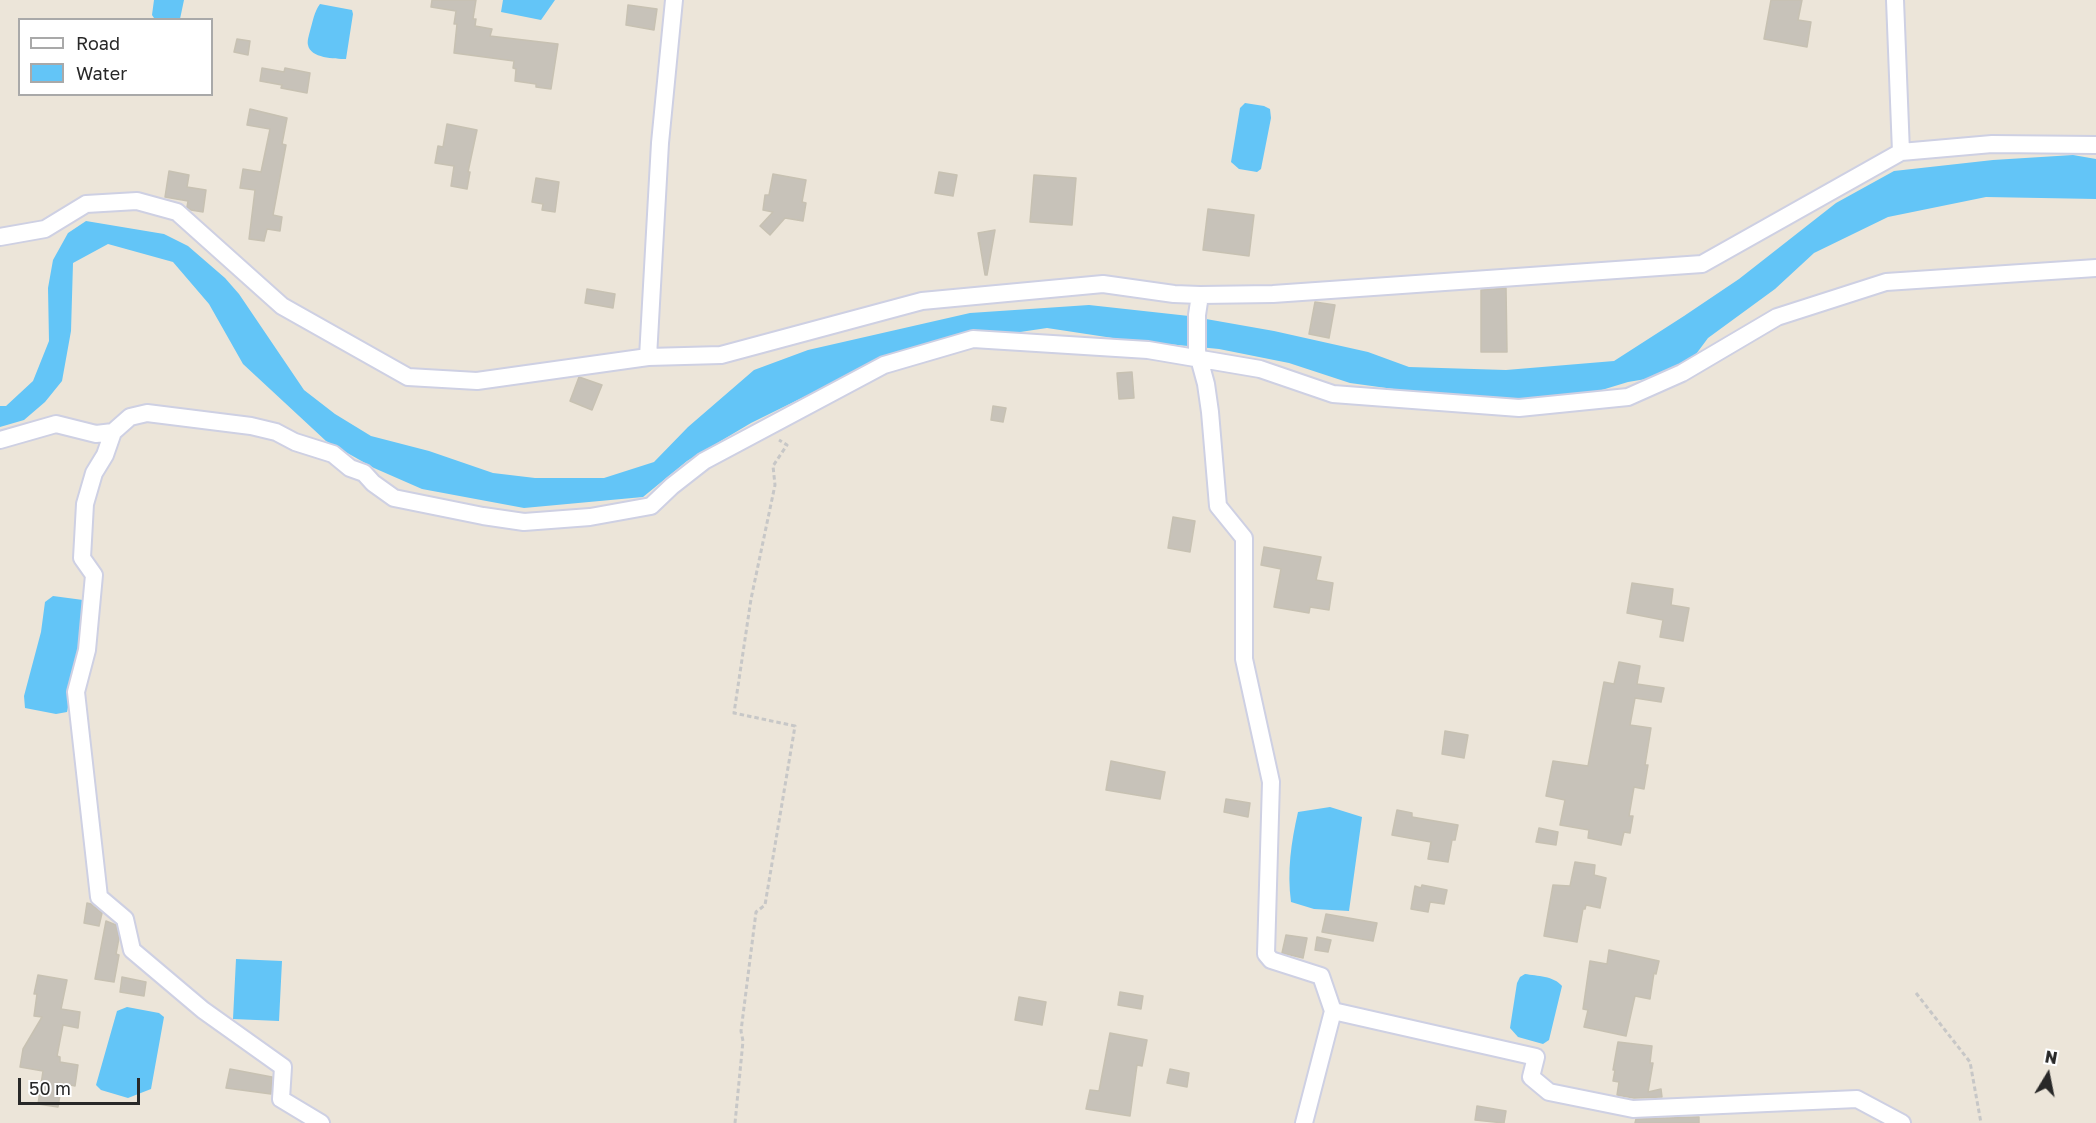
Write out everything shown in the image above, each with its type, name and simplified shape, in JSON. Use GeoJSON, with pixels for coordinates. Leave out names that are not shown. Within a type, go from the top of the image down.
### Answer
{"type":"FeatureCollection","features":[{"type":"Feature","properties":{"kind":"street"},"geometry":{"type":"LineString","coordinates":[[648,357],[660,143],[674,0]]}},
{"type":"Feature","properties":{"kind":"street"},"geometry":{"type":"LineString","coordinates":[[1895,0],[1901,152]]}},
{"type":"Feature","properties":{"kind":"street"},"geometry":{"type":"LineString","coordinates":[[0,237],[45,229],[86,204],[137,201],[177,212],[282,306],[408,377],[477,381],[648,357],[721,355],[922,301],[1104,284],[1174,294],[1273,294],[1702,264],[1901,152],[1992,144],[2096,145]]}},
{"type":"Feature","properties":{"kind":"street"},"geometry":{"type":"LineString","coordinates":[[321,1123],[281,1099],[282,1067],[203,1010],[132,950],[125,919],[99,897],[76,692],[87,650],[94,575],[82,558],[85,504],[94,473],[105,454],[113,432],[130,417],[147,414],[251,426],[276,432],[295,442],[333,454],[350,468],[364,473],[373,483],[394,498],[524,522],[590,517],[651,506],[704,461],[884,365],[973,339],[1197,355],[1260,369],[1333,394],[1519,408],[1628,397],[1682,373],[1777,317],[1886,282],[2096,268]]}},
{"type":"Feature","properties":{"kind":"street"},"geometry":{"type":"LineString","coordinates":[[1200,295],[1197,315],[1197,355],[1206,384],[1210,412],[1218,506],[1244,538],[1244,659],[1271,782],[1266,954],[1271,960],[1321,976],[1333,1011],[1304,1123]]}},
{"type":"Feature","properties":{"kind":"street"},"geometry":{"type":"LineString","coordinates":[[0,440],[56,424],[96,434],[113,432]]}},
{"type":"Feature","properties":{"kind":"street"},"geometry":{"type":"LineString","coordinates":[[1333,1011],[1536,1058],[1531,1077],[1549,1092],[1632,1116],[1857,1099],[1902,1123]]}},
{"type":"Feature","properties":{"kind":"path"},"geometry":{"type":"LineString","coordinates":[[735,1123],[743,1041],[741,1031],[756,912],[765,905],[795,726],[734,713],[751,598],[776,485],[774,466],[787,445],[762,429]]}},
{"type":"Feature","properties":{"kind":"path"},"geometry":{"type":"LineString","coordinates":[[1916,993],[1971,1062],[1981,1123]]}},
{"type":"Feature","properties":{"kind":"water"},"geometry":{"type":"Polygon","coordinates":[[[154,0],[184,0],[180,18],[154,18],[152,15],[154,0]]]}},
{"type":"Feature","properties":{"kind":"water"},"geometry":{"type":"Polygon","coordinates":[[[503,0],[555,0],[541,20],[501,12],[503,0]]]}},
{"type":"Feature","properties":{"kind":"water"},"geometry":{"type":"Polygon","coordinates":[[[320,4],[352,10],[346,59],[324,57],[313,53],[310,49],[309,36],[315,13],[320,4]]]}},
{"type":"Feature","properties":{"kind":"water"},"geometry":{"type":"Polygon","coordinates":[[[1245,103],[1270,109],[1271,118],[1261,169],[1257,172],[1239,169],[1231,162],[1240,108],[1245,103]]]}},
{"type":"Feature","properties":{"kind":"water"},"geometry":{"type":"Polygon","coordinates":[[[2073,155],[2096,159],[2096,199],[1986,197],[1888,217],[1814,253],[1775,289],[1708,338],[1682,373],[1628,382],[1582,396],[1506,400],[1430,394],[1350,383],[1289,363],[1219,349],[1126,340],[1047,328],[973,339],[906,353],[830,384],[751,423],[687,461],[643,497],[524,508],[422,489],[374,468],[326,441],[243,364],[209,304],[173,262],[108,244],[73,263],[71,331],[62,381],[45,402],[24,420],[0,427],[0,406],[6,406],[33,381],[49,341],[48,288],[53,260],[68,233],[86,221],[164,234],[188,246],[225,278],[239,294],[304,390],[335,414],[371,436],[429,451],[493,473],[535,478],[604,478],[654,462],[688,427],[754,370],[808,350],[970,313],[1089,305],[1189,316],[1274,331],[1368,352],[1409,367],[1506,370],[1614,361],[1739,279],[1836,203],[1894,171],[1993,160],[2073,155]]]}},
{"type":"Feature","properties":{"kind":"water"},"geometry":{"type":"Polygon","coordinates":[[[53,596],[83,600],[86,617],[67,712],[56,714],[25,708],[24,696],[41,632],[45,602],[53,596]]]}},
{"type":"Feature","properties":{"kind":"water"},"geometry":{"type":"Polygon","coordinates":[[[1330,807],[1362,817],[1349,911],[1314,909],[1291,902],[1290,857],[1298,812],[1330,807]]]}},
{"type":"Feature","properties":{"kind":"water"},"geometry":{"type":"Polygon","coordinates":[[[236,959],[282,961],[279,1021],[233,1019],[236,959]]]}},
{"type":"Feature","properties":{"kind":"water"},"geometry":{"type":"Polygon","coordinates":[[[1525,974],[1550,978],[1562,986],[1549,1040],[1543,1044],[1518,1037],[1510,1028],[1517,983],[1525,974]]]}},
{"type":"Feature","properties":{"kind":"water"},"geometry":{"type":"Polygon","coordinates":[[[127,1007],[159,1013],[164,1017],[151,1089],[128,1098],[101,1090],[96,1085],[117,1011],[127,1007]]]}},
{"type":"Feature","properties":{"kind":"building"},"geometry":{"type":"Polygon","coordinates":[[[432,0],[476,0],[473,19],[476,19],[475,26],[492,29],[490,36],[558,44],[551,89],[515,81],[514,61],[454,53],[456,11],[431,7],[432,0]]]}},
{"type":"Feature","properties":{"kind":"building"},"geometry":{"type":"Polygon","coordinates":[[[1771,0],[1802,0],[1798,20],[1811,22],[1807,47],[1764,39],[1771,0]]]}},
{"type":"Feature","properties":{"kind":"building"},"geometry":{"type":"Polygon","coordinates":[[[628,5],[657,9],[654,30],[626,25],[628,5]]]}},
{"type":"Feature","properties":{"kind":"building"},"geometry":{"type":"Polygon","coordinates":[[[237,39],[250,41],[248,55],[234,52],[237,39]]]}},
{"type":"Feature","properties":{"kind":"building"},"geometry":{"type":"Polygon","coordinates":[[[262,68],[284,72],[285,68],[310,73],[307,93],[260,81],[262,68]]]}},
{"type":"Feature","properties":{"kind":"building"},"geometry":{"type":"Polygon","coordinates":[[[250,109],[287,118],[282,144],[286,145],[273,215],[282,217],[280,231],[267,229],[264,241],[249,239],[255,190],[240,188],[243,169],[261,172],[270,129],[247,125],[250,109]]]}},
{"type":"Feature","properties":{"kind":"building"},"geometry":{"type":"Polygon","coordinates":[[[447,124],[477,130],[468,172],[470,172],[467,189],[451,186],[454,166],[435,163],[438,146],[443,147],[447,124]]]}},
{"type":"Feature","properties":{"kind":"building"},"geometry":{"type":"Polygon","coordinates":[[[169,171],[189,175],[187,187],[206,190],[203,212],[191,210],[187,207],[188,201],[165,197],[169,171]]]}},
{"type":"Feature","properties":{"kind":"building"},"geometry":{"type":"Polygon","coordinates":[[[939,172],[957,175],[953,196],[935,193],[939,172]]]}},
{"type":"Feature","properties":{"kind":"building"},"geometry":{"type":"Polygon","coordinates":[[[773,174],[806,180],[802,202],[806,203],[803,221],[785,218],[770,235],[760,226],[773,212],[763,210],[765,195],[769,195],[773,174]]]}},
{"type":"Feature","properties":{"kind":"building"},"geometry":{"type":"Polygon","coordinates":[[[1034,175],[1076,178],[1072,225],[1030,222],[1034,175]]]}},
{"type":"Feature","properties":{"kind":"building"},"geometry":{"type":"Polygon","coordinates":[[[536,178],[559,182],[555,212],[542,210],[543,204],[532,202],[536,178]]]}},
{"type":"Feature","properties":{"kind":"building"},"geometry":{"type":"Polygon","coordinates":[[[1208,209],[1254,215],[1249,256],[1203,250],[1208,209]]]}},
{"type":"Feature","properties":{"kind":"building"},"geometry":{"type":"Polygon","coordinates":[[[995,230],[987,275],[985,275],[978,233],[995,230]]]}},
{"type":"Feature","properties":{"kind":"building"},"geometry":{"type":"Polygon","coordinates":[[[1506,288],[1507,352],[1481,352],[1481,290],[1506,288]]]}},
{"type":"Feature","properties":{"kind":"building"},"geometry":{"type":"Polygon","coordinates":[[[587,289],[615,294],[613,308],[585,303],[587,289]]]}},
{"type":"Feature","properties":{"kind":"building"},"geometry":{"type":"Polygon","coordinates":[[[1315,302],[1335,305],[1329,338],[1309,334],[1315,302]]]}},
{"type":"Feature","properties":{"kind":"building"},"geometry":{"type":"Polygon","coordinates":[[[1132,372],[1134,398],[1119,399],[1117,373],[1132,372]]]}},
{"type":"Feature","properties":{"kind":"building"},"geometry":{"type":"Polygon","coordinates":[[[579,377],[602,385],[592,410],[570,401],[579,377]]]}},
{"type":"Feature","properties":{"kind":"building"},"geometry":{"type":"Polygon","coordinates":[[[993,406],[1006,408],[1003,422],[991,420],[993,406]]]}},
{"type":"Feature","properties":{"kind":"building"},"geometry":{"type":"Polygon","coordinates":[[[1173,517],[1195,521],[1190,552],[1168,548],[1173,517]]]}},
{"type":"Feature","properties":{"kind":"building"},"geometry":{"type":"Polygon","coordinates":[[[1264,547],[1321,557],[1316,580],[1333,583],[1329,610],[1310,607],[1309,613],[1274,607],[1281,569],[1261,565],[1264,547]]]}},
{"type":"Feature","properties":{"kind":"building"},"geometry":{"type":"Polygon","coordinates":[[[1632,583],[1673,589],[1671,605],[1689,608],[1683,641],[1660,637],[1663,620],[1627,613],[1632,583]]]}},
{"type":"Feature","properties":{"kind":"building"},"geometry":{"type":"Polygon","coordinates":[[[1619,662],[1640,666],[1637,684],[1664,688],[1661,702],[1635,698],[1630,725],[1651,728],[1645,765],[1648,765],[1644,789],[1634,787],[1629,816],[1633,816],[1630,833],[1624,832],[1621,845],[1588,838],[1589,830],[1560,825],[1565,800],[1546,796],[1553,761],[1588,766],[1604,682],[1614,684],[1619,662]]]}},
{"type":"Feature","properties":{"kind":"building"},"geometry":{"type":"Polygon","coordinates":[[[1445,731],[1468,735],[1464,758],[1442,754],[1445,731]]]}},
{"type":"Feature","properties":{"kind":"building"},"geometry":{"type":"Polygon","coordinates":[[[1111,761],[1165,772],[1160,799],[1106,790],[1111,761]]]}},
{"type":"Feature","properties":{"kind":"building"},"geometry":{"type":"Polygon","coordinates":[[[1226,799],[1250,803],[1248,817],[1224,812],[1226,799]]]}},
{"type":"Feature","properties":{"kind":"building"},"geometry":{"type":"Polygon","coordinates":[[[1397,810],[1412,813],[1412,817],[1458,825],[1455,840],[1452,840],[1448,862],[1428,859],[1431,842],[1392,835],[1397,810]]]}},
{"type":"Feature","properties":{"kind":"building"},"geometry":{"type":"Polygon","coordinates":[[[1539,828],[1558,832],[1556,845],[1536,842],[1539,828]]]}},
{"type":"Feature","properties":{"kind":"building"},"geometry":{"type":"Polygon","coordinates":[[[1575,862],[1595,865],[1594,875],[1606,878],[1600,908],[1586,905],[1583,909],[1577,942],[1544,936],[1553,885],[1570,886],[1575,862]]]}},
{"type":"Feature","properties":{"kind":"building"},"geometry":{"type":"Polygon","coordinates":[[[1422,885],[1447,890],[1444,904],[1430,902],[1428,912],[1411,909],[1415,886],[1421,888],[1422,885]]]}},
{"type":"Feature","properties":{"kind":"building"},"geometry":{"type":"Polygon","coordinates":[[[87,903],[102,913],[99,926],[84,923],[87,903]]]}},
{"type":"Feature","properties":{"kind":"building"},"geometry":{"type":"Polygon","coordinates":[[[1326,914],[1377,923],[1373,941],[1322,932],[1326,914]]]}},
{"type":"Feature","properties":{"kind":"building"},"geometry":{"type":"Polygon","coordinates":[[[106,921],[116,925],[119,938],[116,954],[119,955],[114,982],[95,979],[106,921]]]}},
{"type":"Feature","properties":{"kind":"building"},"geometry":{"type":"Polygon","coordinates":[[[1286,935],[1307,938],[1303,958],[1282,953],[1286,935]]]}},
{"type":"Feature","properties":{"kind":"building"},"geometry":{"type":"Polygon","coordinates":[[[1317,937],[1331,940],[1328,952],[1315,950],[1317,937]]]}},
{"type":"Feature","properties":{"kind":"building"},"geometry":{"type":"Polygon","coordinates":[[[1609,950],[1659,961],[1656,974],[1654,973],[1650,999],[1635,996],[1626,1036],[1584,1027],[1588,1010],[1583,1009],[1590,961],[1607,964],[1609,950]]]}},
{"type":"Feature","properties":{"kind":"building"},"geometry":{"type":"Polygon","coordinates":[[[38,975],[67,980],[61,1009],[80,1012],[78,1028],[63,1025],[57,1056],[60,1057],[60,1062],[78,1065],[75,1086],[62,1083],[58,1107],[38,1104],[43,1071],[20,1067],[23,1049],[42,1017],[34,1016],[37,994],[34,994],[38,975]]]}},
{"type":"Feature","properties":{"kind":"building"},"geometry":{"type":"Polygon","coordinates":[[[122,977],[146,982],[144,996],[120,992],[122,977]]]}},
{"type":"Feature","properties":{"kind":"building"},"geometry":{"type":"Polygon","coordinates":[[[1120,992],[1143,996],[1141,1009],[1118,1005],[1120,992]]]}},
{"type":"Feature","properties":{"kind":"building"},"geometry":{"type":"Polygon","coordinates":[[[1019,997],[1046,1002],[1042,1025],[1015,1020],[1019,997]]]}},
{"type":"Feature","properties":{"kind":"building"},"geometry":{"type":"Polygon","coordinates":[[[1110,1033],[1147,1040],[1142,1066],[1137,1065],[1130,1116],[1086,1109],[1090,1090],[1099,1091],[1110,1033]]]}},
{"type":"Feature","properties":{"kind":"building"},"geometry":{"type":"Polygon","coordinates":[[[1618,1042],[1652,1046],[1650,1063],[1653,1063],[1648,1092],[1661,1089],[1662,1097],[1634,1098],[1617,1095],[1619,1082],[1613,1081],[1615,1070],[1613,1070],[1618,1042]]]}},
{"type":"Feature","properties":{"kind":"building"},"geometry":{"type":"Polygon","coordinates":[[[230,1069],[272,1077],[271,1094],[226,1088],[230,1069]]]}},
{"type":"Feature","properties":{"kind":"building"},"geometry":{"type":"Polygon","coordinates":[[[1170,1069],[1189,1073],[1187,1087],[1167,1083],[1170,1069]]]}},
{"type":"Feature","properties":{"kind":"building"},"geometry":{"type":"Polygon","coordinates":[[[1477,1106],[1506,1111],[1504,1123],[1475,1120],[1477,1106]]]}},
{"type":"Feature","properties":{"kind":"building"},"geometry":{"type":"Polygon","coordinates":[[[1699,1117],[1699,1123],[1635,1123],[1636,1119],[1699,1117]]]}}]}
